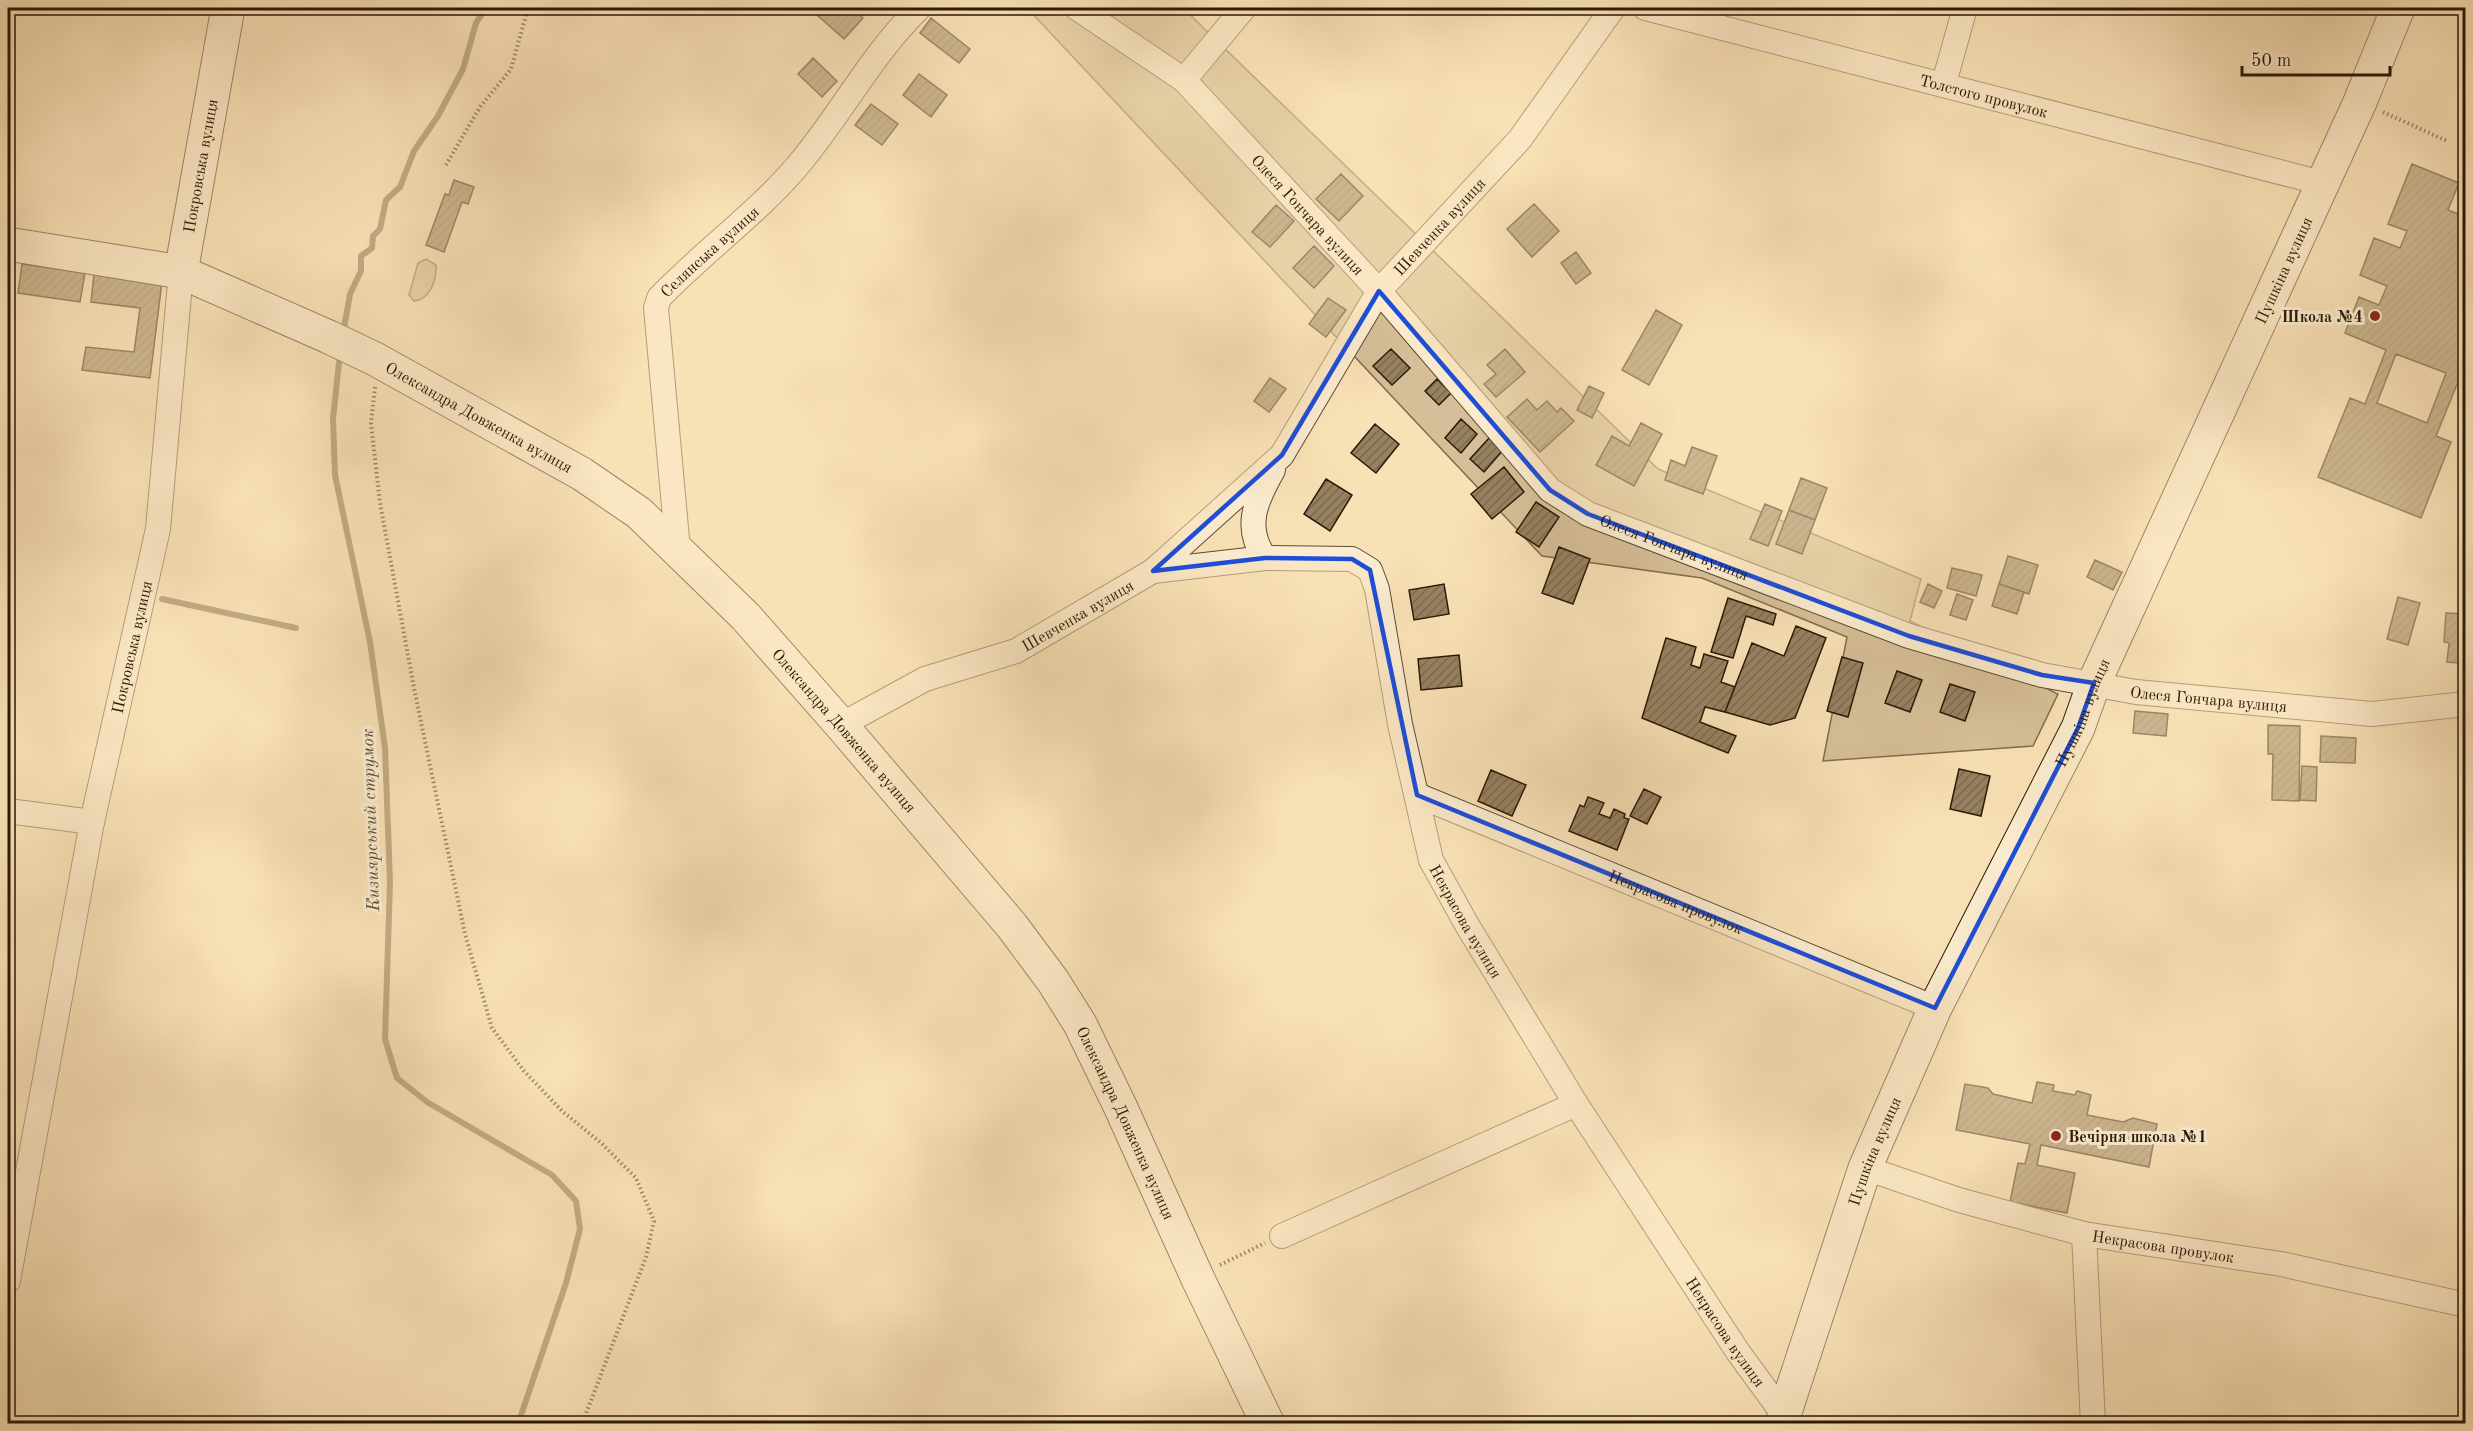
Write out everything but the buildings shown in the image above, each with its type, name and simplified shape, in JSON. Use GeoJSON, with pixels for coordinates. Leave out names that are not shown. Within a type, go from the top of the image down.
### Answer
{"type":"FeatureCollection","features":[{"type":"Feature","properties":{"kind":"street","name":"Покровська вулиця"},"geometry":{"type":"LineString","coordinates":[[8,1281],[92,822],[158,529],[181,272],[228,8]]}},
{"type":"Feature","properties":{"kind":"street","name":"Селянська вулиця"},"geometry":{"type":"LineString","coordinates":[[678,550],[656,308],[659,298],[799,164],[906,20],[919,8]]}},
{"type":"Feature","properties":{"kind":"street","name":"Олеся Гончара вулиця"},"geometry":{"type":"LineString","coordinates":[[1077,8],[1184,80],[1379,291],[1550,490],[1588,514],[1909,636],[2042,675],[2136,692],[2372,714],[2466,704]]}},
{"type":"Feature","properties":{"kind":"street"},"geometry":{"type":"LineString","coordinates":[[1184,80],[1244,8]]}},
{"type":"Feature","properties":{"kind":"street","name":"Шевченка вулиця"},"geometry":{"type":"LineString","coordinates":[[1265,558],[1256,545],[1253,530],[1260,493],[1379,291],[1520,139],[1613,8]]}},
{"type":"Feature","properties":{"kind":"street","name":"Толстого провулок"},"geometry":{"type":"LineString","coordinates":[[1645,8],[1944,83],[2322,183]]}},
{"type":"Feature","properties":{"kind":"street"},"geometry":{"type":"LineString","coordinates":[[1944,83],[1965,8]]}},
{"type":"Feature","properties":{"kind":"street","name":"Пушкіна вулиця"},"geometry":{"type":"LineString","coordinates":[[1783,1419],[1865,1168],[1935,1008],[2078,728],[2094,683],[2360,102],[2398,8]]}},
{"type":"Feature","properties":{"kind":"street","name":"Олександра Довженка вулиця"},"geometry":{"type":"LineString","coordinates":[[8,244],[181,272],[375,359],[582,474],[639,513],[746,617],[841,724],[1012,927],[1053,981],[1080,1024],[1120,1106],[1198,1279],[1268,1424]]}},
{"type":"Feature","properties":{"kind":"street","name":"Шевченка вулиця"},"geometry":{"type":"LineString","coordinates":[[841,724],[925,679],[1016,651],[1153,571],[1282,455]]}},
{"type":"Feature","properties":{"kind":"street","name":"Некрасова вулиця"},"geometry":{"type":"LineString","coordinates":[[1153,571],[1265,558],[1352,559],[1370,570],[1377,589],[1400,724],[1431,860],[1467,926],[1576,1104],[1783,1419]]}},
{"type":"Feature","properties":{"kind":"street","name":"Некрасова провулок"},"geometry":{"type":"LineString","coordinates":[[1417,795],[1935,1008]]}},
{"type":"Feature","properties":{"kind":"street"},"geometry":{"type":"LineString","coordinates":[[8,812],[92,822]]}},
{"type":"Feature","properties":{"kind":"street"},"geometry":{"type":"LineString","coordinates":[[1282,1236],[1576,1104]]}},
{"type":"Feature","properties":{"kind":"street","name":"Некрасова провулок"},"geometry":{"type":"LineString","coordinates":[[1865,1168],[1959,1200],[2084,1234],[2281,1264],[2466,1305]]}},
{"type":"Feature","properties":{"kind":"street"},"geometry":{"type":"LineString","coordinates":[[2084,1234],[2094,1424]]}},
{"type":"Feature","properties":{"kind":"path"},"geometry":{"type":"LineString","coordinates":[[446,165],[480,107],[510,69],[528,8]]}},
{"type":"Feature","properties":{"kind":"path"},"geometry":{"type":"LineString","coordinates":[[2360,102],[2447,141]]}},
{"type":"Feature","properties":{"kind":"path"},"geometry":{"type":"LineString","coordinates":[[375,359],[376,379],[371,423],[380,503],[414,688],[465,934],[492,1028],[524,1071],[562,1111],[600,1142],[636,1178],[654,1221],[645,1257],[582,1424]]}},
{"type":"Feature","properties":{"kind":"path"},"geometry":{"type":"LineString","coordinates":[[1228,1260],[1282,1236]]}},
{"type":"Feature","properties":{"kind":"highlighted area"},"geometry":{"type":"Polygon","coordinates":[[[1379,291],[1550,490],[1588,514],[1909,636],[2042,675],[2094,683],[2078,728],[1935,1008],[1417,795],[1370,570],[1352,559],[1265,558],[1153,571],[1282,455],[1379,291]]]}},
{"type":"Feature","properties":{"kind":"shaded area"},"geometry":{"type":"Polygon","coordinates":[[[1027,8],[1183,8],[1658,469],[1921,579],[1910,621],[2058,694],[2033,746],[1823,761],[1847,637],[1702,578],[1542,556],[1027,8]]]}},
{"type":"Feature","properties":{"kind":"shaded area"},"geometry":{"type":"Polygon","coordinates":[[[426,259],[436,265],[434,282],[424,297],[414,301],[409,295],[418,263],[426,259]]]}},
{"type":"Feature","properties":{"kind":"waterway","name":"Кизиярський струмок"},"geometry":{"type":"LineString","coordinates":[[343,334],[350,294],[361,271],[361,256],[372,248],[373,236],[380,229],[386,200],[400,187],[414,151],[438,116],[463,69],[476,23],[486,8]]}},
{"type":"Feature","properties":{"kind":"waterway","name":"Кизиярський струмок"},"geometry":{"type":"LineString","coordinates":[[340,353],[333,419],[335,475],[370,642],[385,748],[390,882],[385,1039],[397,1078],[427,1102],[552,1175],[576,1201],[580,1229],[566,1283],[518,1424]]}},
{"type":"Feature","properties":{"kind":"waterway"},"geometry":{"type":"LineString","coordinates":[[162,599],[296,628]]}},
{"type":"Feature","properties":{"kind":"place","name":"Школа №4"},"geometry":{"type":"Point","coordinates":[2375,316]}},
{"type":"Feature","properties":{"kind":"place","name":"Вечірня школа №1"},"geometry":{"type":"Point","coordinates":[2056,1136]}}]}
